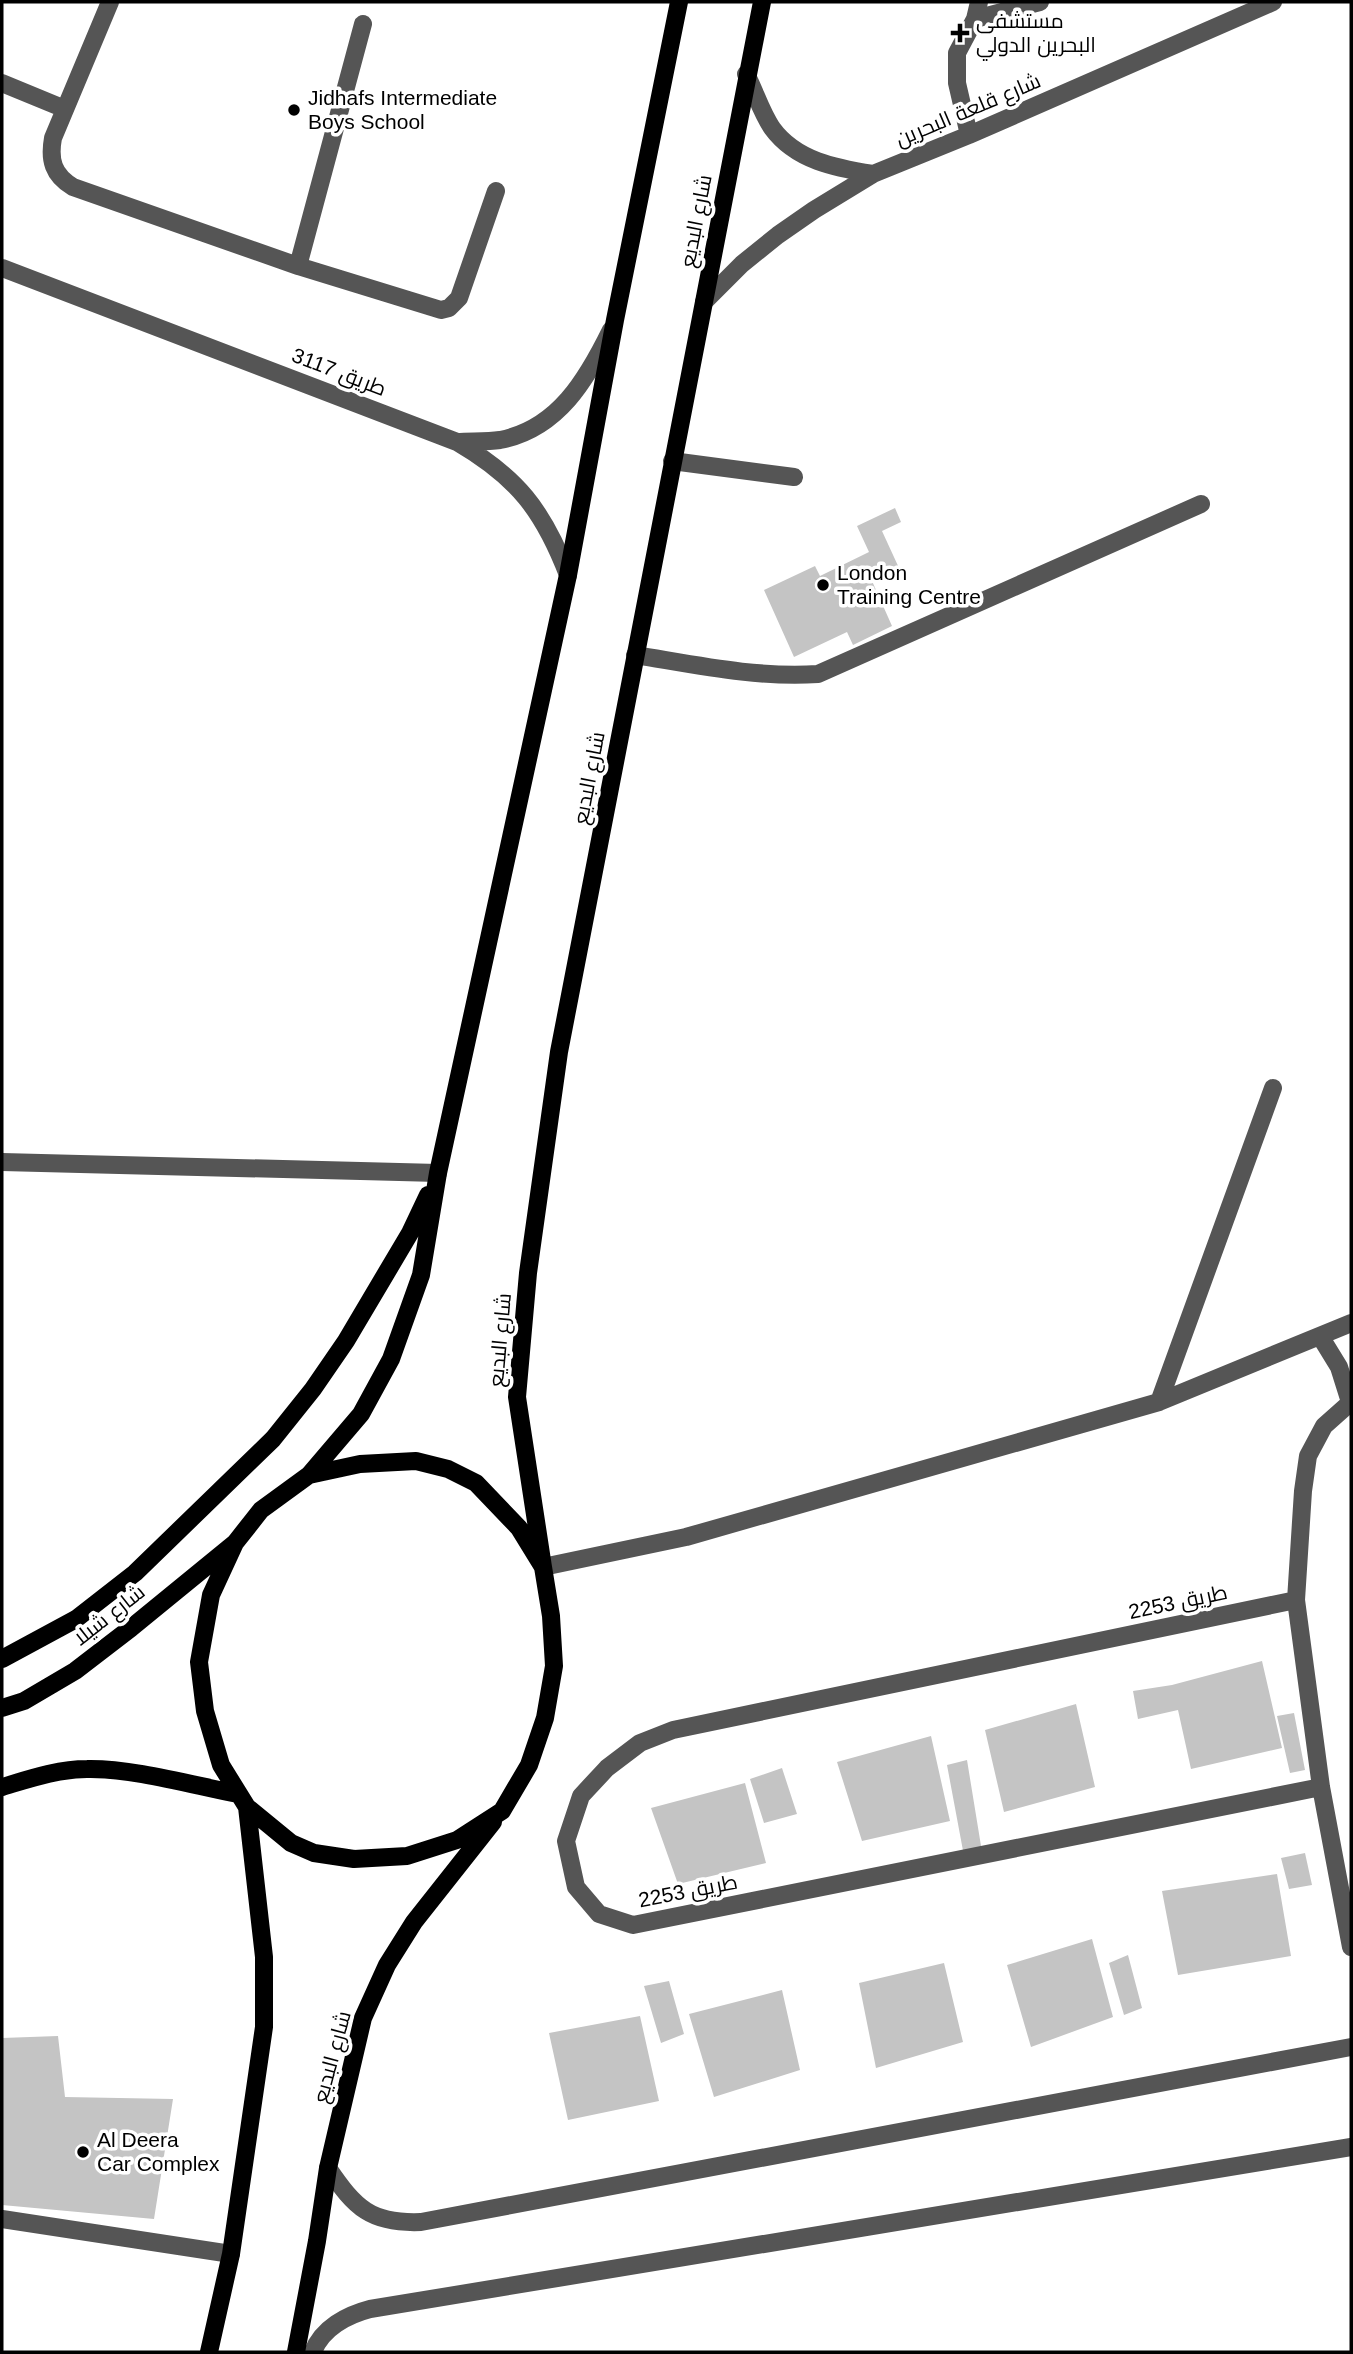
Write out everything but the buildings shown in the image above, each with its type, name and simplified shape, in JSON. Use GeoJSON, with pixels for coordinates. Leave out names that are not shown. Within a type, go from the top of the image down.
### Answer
{"type":"FeatureCollection","features":[{"type":"Feature","properties":{"kind":"main road"},"geometry":{"type":"LineString","coordinates":[[502,1811],[457,1840],[407,1856],[354,1859],[314,1853],[291,1843],[243,1801],[221,1765],[205,1712],[199,1662],[211,1595],[235,1543],[261,1510],[309,1475],[361,1414],[391,1359],[421,1275],[438,1173],[568,575],[615,320],[679,2]]}},
{"type":"Feature","properties":{"kind":"main road","name":"شارع البديع"},"geometry":{"type":"LineString","coordinates":[[296,2352],[328,2168],[363,2018],[387,1965],[414,1922],[502,1811],[529,1765],[545,1718],[554,1666],[551,1616],[517,1397],[528,1273],[559,1052],[762,2]]}},
{"type":"Feature","properties":{"kind":"main road"},"geometry":{"type":"LineString","coordinates":[[2,1659],[76,1619],[135,1573],[273,1439],[313,1390],[346,1341],[410,1233],[438,1173]]}},
{"type":"Feature","properties":{"kind":"main road"},"geometry":{"type":"LineString","coordinates":[[309,1475],[360,1464],[391,1462],[416,1461],[448,1469],[476,1483],[496,1503],[519,1528],[543,1567]]}},
{"type":"Feature","properties":{"kind":"main road","name":"شارع شيلا"},"geometry":{"type":"LineString","coordinates":[[2,1708],[24,1700],[75,1671],[235,1543]]}},
{"type":"Feature","properties":{"kind":"main road"},"geometry":{"type":"LineString","coordinates":[[2,1787],[43,1775],[86,1769],[120,1771],[243,1801]]}},
{"type":"Feature","properties":{"kind":"main road"},"geometry":{"type":"LineString","coordinates":[[209,2352],[231,2255],[264,2026],[264,1957],[243,1801]]}},
{"type":"Feature","properties":{"kind":"street"},"geometry":{"type":"LineString","coordinates":[[110,2],[53,138],[51,153],[53,167],[61,179],[86,192],[298,266],[434,308],[449,308],[459,298],[496,191]]}},
{"type":"Feature","properties":{"kind":"street"},"geometry":{"type":"LineString","coordinates":[[969,135],[957,83],[957,53],[977,11],[1040,2]]}},
{"type":"Feature","properties":{"kind":"street","name":"شارع قلعة البحرين"},"geometry":{"type":"LineString","coordinates":[[704,302],[741,264],[778,235],[873,174],[1273,2]]}},
{"type":"Feature","properties":{"kind":"street"},"geometry":{"type":"LineString","coordinates":[[298,266],[363,24]]}},
{"type":"Feature","properties":{"kind":"street"},"geometry":{"type":"LineString","coordinates":[[746,74],[771,126],[781,139],[799,153],[822,164],[873,174]]}},
{"type":"Feature","properties":{"kind":"street"},"geometry":{"type":"LineString","coordinates":[[2,83],[65,109]]}},
{"type":"Feature","properties":{"kind":"street","name":"طريق 3117"},"geometry":{"type":"LineString","coordinates":[[2,268],[457,442],[501,440],[542,425],[570,399],[595,363],[615,320]]}},
{"type":"Feature","properties":{"kind":"street"},"geometry":{"type":"LineString","coordinates":[[457,442],[487,459],[522,492],[555,541],[568,575]]}},
{"type":"Feature","properties":{"kind":"street"},"geometry":{"type":"LineString","coordinates":[[672,461],[794,477]]}},
{"type":"Feature","properties":{"kind":"street"},"geometry":{"type":"LineString","coordinates":[[635,655],[729,671],[781,676],[818,674],[1200,504]]}},
{"type":"Feature","properties":{"kind":"street"},"geometry":{"type":"LineString","coordinates":[[1159,1402],[1273,1088]]}},
{"type":"Feature","properties":{"kind":"street"},"geometry":{"type":"LineString","coordinates":[[2,1162],[438,1173]]}},
{"type":"Feature","properties":{"kind":"street"},"geometry":{"type":"LineString","coordinates":[[543,1567],[686,1537],[1159,1402],[1351,1323]]}},
{"type":"Feature","properties":{"kind":"street"},"geometry":{"type":"LineString","coordinates":[[1320,1336],[1339,1367],[1351,1402],[1324,1426],[1308,1456],[1296,1600],[1321,1787],[1351,1947]]}},
{"type":"Feature","properties":{"kind":"street","name":"طريق 2253"},"geometry":{"type":"LineString","coordinates":[[1296,1600],[673,1730],[640,1743],[607,1768],[581,1796],[566,1841],[576,1887],[599,1914],[633,1925],[1321,1787]]}},
{"type":"Feature","properties":{"kind":"street"},"geometry":{"type":"LineString","coordinates":[[328,2168],[343,2191],[359,2207],[378,2218],[399,2223],[421,2222],[1351,2047]]}},
{"type":"Feature","properties":{"kind":"street"},"geometry":{"type":"LineString","coordinates":[[313,2352],[331,2328],[351,2314],[370,2309],[1351,2147]]}},
{"type":"Feature","properties":{"kind":"street"},"geometry":{"type":"LineString","coordinates":[[2,2219],[231,2255]]}},
{"type":"Feature","properties":{"kind":"place","name":"مستشفى البحرين الدولي"},"geometry":{"type":"Point","coordinates":[960,33]}},
{"type":"Feature","properties":{"kind":"place","name":"Jidhafs Intermediate Boys School"},"geometry":{"type":"Point","coordinates":[294,110]}},
{"type":"Feature","properties":{"kind":"place","name":"London Training Centre"},"geometry":{"type":"Point","coordinates":[823,585]}},
{"type":"Feature","properties":{"kind":"place","name":"Al Deera Car Complex"},"geometry":{"type":"Point","coordinates":[83,2152]}}]}
